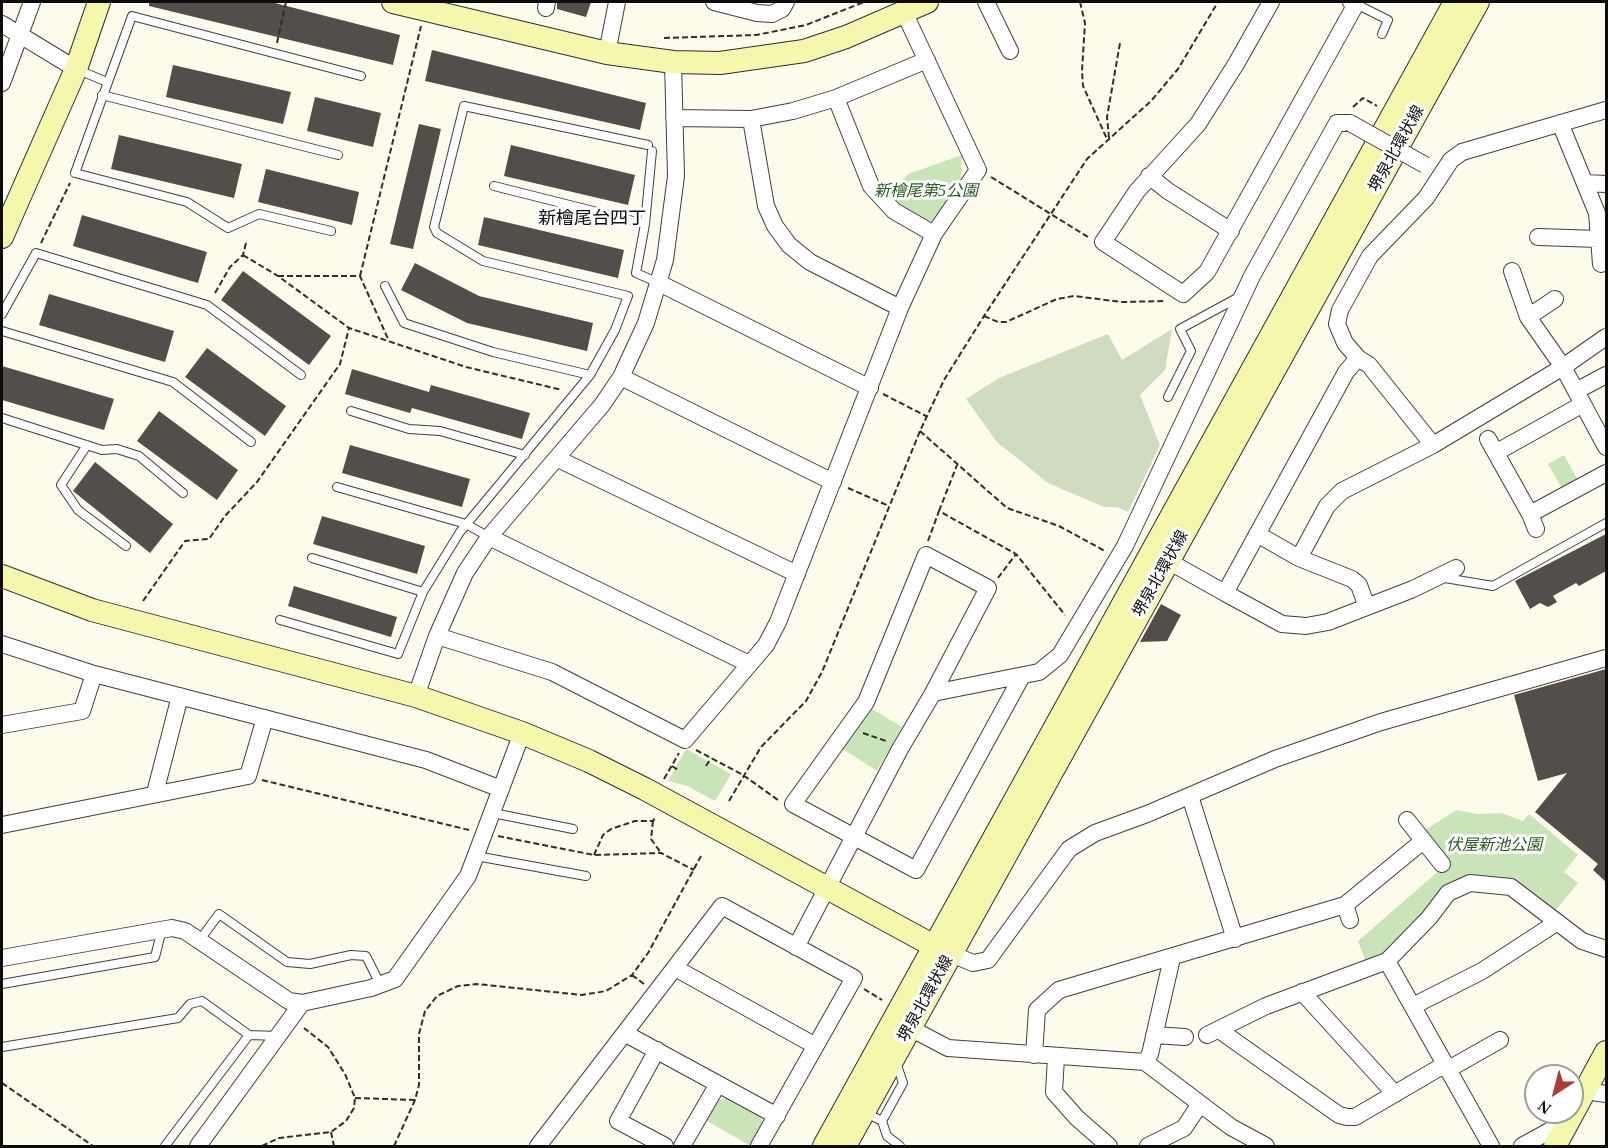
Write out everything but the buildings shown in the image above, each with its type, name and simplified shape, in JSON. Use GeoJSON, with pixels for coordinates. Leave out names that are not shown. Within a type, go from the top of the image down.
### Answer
{"type":"FeatureCollection","features":[{"type":"Feature","properties":{"kind":"street"},"geometry":{"type":"LineString","coordinates":[[2,83],[32,2]]}},
{"type":"Feature","properties":{"kind":"street"},"geometry":{"type":"LineString","coordinates":[[2,237],[76,69],[99,2]]}},
{"type":"Feature","properties":{"kind":"street"},"geometry":{"type":"LineString","coordinates":[[393,2],[607,53],[673,62],[720,63],[804,51],[846,37],[927,2]]}},
{"type":"Feature","properties":{"kind":"street"},"geometry":{"type":"LineString","coordinates":[[607,53],[617,2]]}},
{"type":"Feature","properties":{"kind":"street"},"geometry":{"type":"LineString","coordinates":[[714,2],[757,14],[772,14],[782,9],[786,2]]}},
{"type":"Feature","properties":{"kind":"street"},"geometry":{"type":"LineString","coordinates":[[986,2],[1010,51]]}},
{"type":"Feature","properties":{"kind":"street"},"geometry":{"type":"LineString","coordinates":[[1271,2],[1236,64],[1198,124],[1149,176],[1103,242],[1183,294],[1207,272],[1231,231],[1353,3]]}},
{"type":"Feature","properties":{"kind":"street","name":"堺泉北環状線"},"geometry":{"type":"LineString","coordinates":[[824,1146],[942,950],[1467,3]]}},
{"type":"Feature","properties":{"kind":"street"},"geometry":{"type":"LineString","coordinates":[[437,636],[552,672],[685,740],[766,645],[778,622],[900,308],[934,234],[978,170],[904,12]]}},
{"type":"Feature","properties":{"kind":"street"},"geometry":{"type":"LineString","coordinates":[[2,24],[76,69]]}},
{"type":"Feature","properties":{"kind":"street"},"geometry":{"type":"LineString","coordinates":[[674,118],[751,119],[793,111],[836,98],[927,60]]}},
{"type":"Feature","properties":{"kind":"street"},"geometry":{"type":"LineString","coordinates":[[416,696],[437,636],[465,573],[489,537],[602,405],[621,377],[646,323],[659,283],[676,176],[673,62]]}},
{"type":"Feature","properties":{"kind":"street"},"geometry":{"type":"LineString","coordinates":[[836,98],[871,186],[894,211],[934,234]]}},
{"type":"Feature","properties":{"kind":"street"},"geometry":{"type":"LineString","coordinates":[[1433,445],[1369,365],[1358,358],[1345,343],[1337,324],[1340,310],[1370,256],[1426,198],[1441,173],[1462,152],[1606,110]]}},
{"type":"Feature","properties":{"kind":"street"},"geometry":{"type":"LineString","coordinates":[[751,119],[766,206],[775,226],[789,245],[810,262],[900,308]]}},
{"type":"Feature","properties":{"kind":"street"},"geometry":{"type":"LineString","coordinates":[[933,693],[1039,672],[1060,656],[1118,558],[1242,296],[1337,123],[1350,123],[1441,173]]}},
{"type":"Feature","properties":{"kind":"street"},"geometry":{"type":"LineString","coordinates":[[1560,123],[1585,183],[1602,214],[1599,239],[1601,264]]}},
{"type":"Feature","properties":{"kind":"street"},"geometry":{"type":"LineString","coordinates":[[1149,176],[1168,191],[1231,231]]}},
{"type":"Feature","properties":{"kind":"street"},"geometry":{"type":"LineString","coordinates":[[1585,183],[1606,184]]}},
{"type":"Feature","properties":{"kind":"street"},"geometry":{"type":"LineString","coordinates":[[1538,237],[1599,239]]}},
{"type":"Feature","properties":{"kind":"street"},"geometry":{"type":"LineString","coordinates":[[1512,271],[1528,317],[1563,367],[1606,447]]}},
{"type":"Feature","properties":{"kind":"street"},"geometry":{"type":"LineString","coordinates":[[659,283],[870,388]]}},
{"type":"Feature","properties":{"kind":"street"},"geometry":{"type":"LineString","coordinates":[[1528,317],[1555,299]]}},
{"type":"Feature","properties":{"kind":"street"},"geometry":{"type":"LineString","coordinates":[[1299,558],[1333,498],[1433,445],[1563,367],[1606,337]]}},
{"type":"Feature","properties":{"kind":"street"},"geometry":{"type":"LineString","coordinates":[[1225,593],[1346,372],[1358,358]]}},
{"type":"Feature","properties":{"kind":"street"},"geometry":{"type":"LineString","coordinates":[[1606,375],[1580,398],[1493,446],[1533,521],[1606,472]]}},
{"type":"Feature","properties":{"kind":"street"},"geometry":{"type":"LineString","coordinates":[[621,377],[833,482]]}},
{"type":"Feature","properties":{"kind":"street"},"geometry":{"type":"LineString","coordinates":[[558,459],[797,574]]}},
{"type":"Feature","properties":{"kind":"street"},"geometry":{"type":"LineString","coordinates":[[1257,534],[1299,558],[1352,579],[1359,585],[1366,607]]}},
{"type":"Feature","properties":{"kind":"street"},"geometry":{"type":"LineString","coordinates":[[489,537],[749,664]]}},
{"type":"Feature","properties":{"kind":"street"},"geometry":{"type":"LineString","coordinates":[[796,947],[854,836],[988,588],[926,555],[866,702],[793,804],[854,836],[916,870],[1022,676]]}},
{"type":"Feature","properties":{"kind":"street"},"geometry":{"type":"LineString","coordinates":[[1160,556],[1282,624],[1306,626],[1328,621],[1366,607],[1438,578],[1456,568]]}},
{"type":"Feature","properties":{"kind":"street"},"geometry":{"type":"LineString","coordinates":[[2,576],[92,610],[416,696],[522,733],[589,761],[636,784],[942,950],[973,963],[988,960],[1069,849],[1095,833],[1190,796],[1275,759],[1381,722],[1606,658]]}},
{"type":"Feature","properties":{"kind":"street"},"geometry":{"type":"LineString","coordinates":[[2,644],[94,674],[426,760],[501,789]]}},
{"type":"Feature","properties":{"kind":"street"},"geometry":{"type":"LineString","coordinates":[[2,725],[82,711],[94,674]]}},
{"type":"Feature","properties":{"kind":"street"},"geometry":{"type":"LineString","coordinates":[[155,793],[180,696]]}},
{"type":"Feature","properties":{"kind":"street"},"geometry":{"type":"LineString","coordinates":[[2,825],[248,776],[265,718]]}},
{"type":"Feature","properties":{"kind":"street"},"geometry":{"type":"LineString","coordinates":[[2,958],[162,928],[185,931],[289,1001],[302,1003],[395,979],[468,876],[522,733]]}},
{"type":"Feature","properties":{"kind":"street"},"geometry":{"type":"LineString","coordinates":[[1190,796],[1234,939]]}},
{"type":"Feature","properties":{"kind":"street"},"geometry":{"type":"LineString","coordinates":[[1407,820],[1442,864]]}},
{"type":"Feature","properties":{"kind":"street"},"geometry":{"type":"LineString","coordinates":[[1034,1055],[1037,1010],[1059,990],[1234,939],[1347,912],[1423,841]]}},
{"type":"Feature","properties":{"kind":"street"},"geometry":{"type":"LineString","coordinates":[[1500,1040],[1355,1117],[1340,1115],[1213,1033],[1302,992],[1387,961],[1429,918],[1448,892],[1470,883],[1511,886],[1582,941],[1606,949]]}},
{"type":"Feature","properties":{"kind":"street"},"geometry":{"type":"LineString","coordinates":[[538,1146],[722,906],[854,978],[814,1045],[759,1146]]}},
{"type":"Feature","properties":{"kind":"street"},"geometry":{"type":"LineString","coordinates":[[1413,1006],[1482,970],[1556,923]]}},
{"type":"Feature","properties":{"kind":"street","name":"堺泉北環状線"},"geometry":{"type":"LineString","coordinates":[[845,1146],[873,1116],[894,1057],[910,1028],[942,950]]}},
{"type":"Feature","properties":{"kind":"street"},"geometry":{"type":"LineString","coordinates":[[1145,1062],[1154,1035],[1172,958]]}},
{"type":"Feature","properties":{"kind":"street"},"geometry":{"type":"LineString","coordinates":[[1387,961],[1445,1068],[1491,1146]]}},
{"type":"Feature","properties":{"kind":"street"},"geometry":{"type":"LineString","coordinates":[[675,968],[814,1045]]}},
{"type":"Feature","properties":{"kind":"street"},"geometry":{"type":"LineString","coordinates":[[1302,992],[1395,1094]]}},
{"type":"Feature","properties":{"kind":"street"},"geometry":{"type":"LineString","coordinates":[[204,1144],[302,1003]]}},
{"type":"Feature","properties":{"kind":"street"},"geometry":{"type":"LineString","coordinates":[[910,1028],[948,1048],[1145,1062],[1231,1127],[1271,1143]]}},
{"type":"Feature","properties":{"kind":"street"},"geometry":{"type":"LineString","coordinates":[[626,1034],[777,1116]]}},
{"type":"Feature","properties":{"kind":"street"},"geometry":{"type":"LineString","coordinates":[[1154,1035],[1185,1037]]}},
{"type":"Feature","properties":{"kind":"street"},"geometry":{"type":"LineString","coordinates":[[657,1050],[618,1121],[665,1146]]}},
{"type":"Feature","properties":{"kind":"street"},"geometry":{"type":"LineString","coordinates":[[1522,1146],[1553,1129],[1559,1138],[1596,1092],[1606,1052]]}},
{"type":"Feature","properties":{"kind":"street"},"geometry":{"type":"LineString","coordinates":[[1056,1057],[1054,1092],[1077,1118],[1110,1146]]}},
{"type":"Feature","properties":{"kind":"street"},"geometry":{"type":"LineString","coordinates":[[682,1146],[718,1084]]}},
{"type":"Feature","properties":{"kind":"street"},"geometry":{"type":"LineString","coordinates":[[1148,1146],[1184,1128],[1200,1104]]}},
{"type":"Feature","properties":{"kind":"lane"},"geometry":{"type":"LineString","coordinates":[[1353,3],[1388,20],[1382,34]]}},
{"type":"Feature","properties":{"kind":"lane"},"geometry":{"type":"LineString","coordinates":[[331,231],[259,214],[228,228],[187,202],[75,173],[132,16],[361,76]]}},
{"type":"Feature","properties":{"kind":"lane"},"geometry":{"type":"LineString","coordinates":[[76,69],[107,82]]}},
{"type":"Feature","properties":{"kind":"lane"},"geometry":{"type":"LineString","coordinates":[[102,95],[338,154]]}},
{"type":"Feature","properties":{"kind":"lane"},"geometry":{"type":"LineString","coordinates":[[280,620],[398,654],[423,592],[466,524],[590,375],[615,330],[628,296],[483,261],[437,233],[434,227],[464,105],[650,148],[645,224],[636,273],[659,283]]}},
{"type":"Feature","properties":{"kind":"lane"},"geometry":{"type":"LineString","coordinates":[[494,186],[645,224]]}},
{"type":"Feature","properties":{"kind":"lane"},"geometry":{"type":"LineString","coordinates":[[2,314],[36,253],[207,305],[301,375]]}},
{"type":"Feature","properties":{"kind":"lane"},"geometry":{"type":"LineString","coordinates":[[385,286],[405,323],[493,352],[590,375]]}},
{"type":"Feature","properties":{"kind":"lane"},"geometry":{"type":"LineString","coordinates":[[1168,397],[1191,351],[1180,329],[1242,296]]}},
{"type":"Feature","properties":{"kind":"lane"},"geometry":{"type":"LineString","coordinates":[[2,331],[173,382],[252,442]]}},
{"type":"Feature","properties":{"kind":"lane"},"geometry":{"type":"LineString","coordinates":[[351,411],[409,429],[440,431],[525,455]]}},
{"type":"Feature","properties":{"kind":"lane"},"geometry":{"type":"LineString","coordinates":[[2,418],[102,450],[117,449],[140,456],[183,492]]}},
{"type":"Feature","properties":{"kind":"lane"},"geometry":{"type":"LineString","coordinates":[[87,445],[61,485],[78,510],[126,546]]}},
{"type":"Feature","properties":{"kind":"lane"},"geometry":{"type":"LineString","coordinates":[[337,487],[466,524],[489,537]]}},
{"type":"Feature","properties":{"kind":"lane"},"geometry":{"type":"LineString","coordinates":[[1438,578],[1454,578],[1493,586],[1606,523]]}},
{"type":"Feature","properties":{"kind":"lane"},"geometry":{"type":"LineString","coordinates":[[312,558],[423,592]]}},
{"type":"Feature","properties":{"kind":"lane"},"geometry":{"type":"LineString","coordinates":[[493,813],[573,829]]}},
{"type":"Feature","properties":{"kind":"lane"},"geometry":{"type":"LineString","coordinates":[[476,856],[586,876]]}},
{"type":"Feature","properties":{"kind":"lane"},"geometry":{"type":"LineString","coordinates":[[199,941],[219,914],[288,962],[310,964],[351,955],[366,956],[380,984]]}},
{"type":"Feature","properties":{"kind":"lane"},"geometry":{"type":"LineString","coordinates":[[2,984],[155,957],[162,928]]}},
{"type":"Feature","properties":{"kind":"lane"},"geometry":{"type":"LineString","coordinates":[[2,1047],[178,1018],[190,1004],[202,1001],[249,1035],[278,1036]]}},
{"type":"Feature","properties":{"kind":"lane"},"geometry":{"type":"LineString","coordinates":[[165,1146],[249,1035]]}},
{"type":"Feature","properties":{"kind":"lane"},"geometry":{"type":"LineString","coordinates":[[873,1116],[887,1136],[900,1146]]}},
{"type":"Feature","properties":{"kind":"path"},"geometry":{"type":"LineString","coordinates":[[274,53],[286,2]]}},
{"type":"Feature","properties":{"kind":"path"},"geometry":{"type":"LineString","coordinates":[[1080,2],[1085,23],[1083,86],[1108,139]]}},
{"type":"Feature","properties":{"kind":"path"},"geometry":{"type":"LineString","coordinates":[[729,801],[761,747],[806,701],[822,672],[920,431],[944,380],[1049,213],[1087,159],[1151,101],[1178,69],[1218,2]]}},
{"type":"Feature","properties":{"kind":"path"},"geometry":{"type":"LineString","coordinates":[[389,341],[360,276],[433,12]]}},
{"type":"Feature","properties":{"kind":"path"},"geometry":{"type":"LineString","coordinates":[[1108,139],[1107,117],[1119,43]]}},
{"type":"Feature","properties":{"kind":"path"},"geometry":{"type":"LineString","coordinates":[[1363,98],[1385,111]]}},
{"type":"Feature","properties":{"kind":"path"},"geometry":{"type":"LineString","coordinates":[[978,170],[1094,241]]}},
{"type":"Feature","properties":{"kind":"path"},"geometry":{"type":"LineString","coordinates":[[36,253],[75,173]]}},
{"type":"Feature","properties":{"kind":"path"},"geometry":{"type":"LineString","coordinates":[[215,293],[230,267],[243,255],[246,243]]}},
{"type":"Feature","properties":{"kind":"path"},"geometry":{"type":"LineString","coordinates":[[243,255],[278,276],[349,328],[466,367],[576,394]]}},
{"type":"Feature","properties":{"kind":"path"},"geometry":{"type":"LineString","coordinates":[[278,276],[360,276]]}},
{"type":"Feature","properties":{"kind":"path"},"geometry":{"type":"LineString","coordinates":[[984,315],[998,322],[1006,322],[1057,299],[1074,296],[1122,302],[1163,302],[1175,301],[1183,294]]}},
{"type":"Feature","properties":{"kind":"path"},"geometry":{"type":"LineString","coordinates":[[143,601],[185,540],[209,540],[225,516],[257,482],[340,364],[349,328]]}},
{"type":"Feature","properties":{"kind":"path"},"geometry":{"type":"LineString","coordinates":[[870,388],[927,416]]}},
{"type":"Feature","properties":{"kind":"path"},"geometry":{"type":"LineString","coordinates":[[920,431],[1007,508],[1059,526],[1118,558]]}},
{"type":"Feature","properties":{"kind":"path"},"geometry":{"type":"LineString","coordinates":[[926,555],[926,545],[957,465]]}},
{"type":"Feature","properties":{"kind":"path"},"geometry":{"type":"LineString","coordinates":[[833,482],[889,506]]}},
{"type":"Feature","properties":{"kind":"path"},"geometry":{"type":"LineString","coordinates":[[939,511],[1016,554],[1078,628]]}},
{"type":"Feature","properties":{"kind":"path"},"geometry":{"type":"LineString","coordinates":[[988,588],[1016,554]]}},
{"type":"Feature","properties":{"kind":"path"},"geometry":{"type":"LineString","coordinates":[[862,733],[880,738]]}},
{"type":"Feature","properties":{"kind":"path"},"geometry":{"type":"LineString","coordinates":[[662,784],[685,740],[689,746],[743,775],[783,803]]}},
{"type":"Feature","properties":{"kind":"path"},"geometry":{"type":"LineString","coordinates":[[705,766],[711,758]]}},
{"type":"Feature","properties":{"kind":"path"},"geometry":{"type":"LineString","coordinates":[[672,766],[678,770]]}},
{"type":"Feature","properties":{"kind":"path"},"geometry":{"type":"LineString","coordinates":[[248,776],[484,833],[594,855],[661,853]]}},
{"type":"Feature","properties":{"kind":"path"},"geometry":{"type":"LineString","coordinates":[[657,815],[653,821],[651,839],[661,853],[694,870]]}},
{"type":"Feature","properties":{"kind":"path"},"geometry":{"type":"LineString","coordinates":[[594,855],[603,835],[611,829],[635,821],[653,821]]}},
{"type":"Feature","properties":{"kind":"path"},"geometry":{"type":"LineString","coordinates":[[394,1146],[415,1100],[419,1085],[419,1034],[425,1011],[437,996],[458,986],[477,984],[582,995],[606,991],[632,975],[648,953],[701,856]]}},
{"type":"Feature","properties":{"kind":"path"},"geometry":{"type":"LineString","coordinates":[[632,975],[647,986]]}},
{"type":"Feature","properties":{"kind":"path"},"geometry":{"type":"LineString","coordinates":[[851,982],[883,1000]]}},
{"type":"Feature","properties":{"kind":"path"},"geometry":{"type":"LineString","coordinates":[[262,1146],[279,1138],[331,1132],[346,1121],[354,1108],[355,1098],[345,1074],[328,1047],[291,1018]]}},
{"type":"Feature","properties":{"kind":"path"},"geometry":{"type":"LineString","coordinates":[[2,1083],[93,1146]]}},
{"type":"Feature","properties":{"kind":"path"},"geometry":{"type":"LineString","coordinates":[[355,1098],[415,1100]]}},
{"type":"Feature","properties":{"kind":"path"},"geometry":{"type":"LineString","coordinates":[[331,1132],[334,1146]]}},
{"type":"Feature","properties":{"kind":"green space","name":"新檜尾第5公園"},"geometry":{"type":"Polygon","coordinates":[[[962,155],[961,181],[933,221],[924,220],[888,196],[908,174],[962,155]]]}},
{"type":"Feature","properties":{"kind":"green space"},"geometry":{"type":"Polygon","coordinates":[[[1172,329],[1165,370],[1140,395],[1160,445],[1128,512],[1117,507],[1104,507],[1048,483],[997,442],[966,399],[999,378],[1108,334],[1122,360],[1172,329]]]}},
{"type":"Feature","properties":{"kind":"green space"},"geometry":{"type":"Polygon","coordinates":[[[1564,455],[1578,480],[1562,489],[1548,464],[1564,455]]]}},
{"type":"Feature","properties":{"kind":"green space"},"geometry":{"type":"Polygon","coordinates":[[[872,709],[902,727],[877,771],[843,749],[872,709]]]}},
{"type":"Feature","properties":{"kind":"green space"},"geometry":{"type":"Polygon","coordinates":[[[686,749],[731,774],[715,801],[687,786],[668,781],[686,749]]]}},
{"type":"Feature","properties":{"kind":"green space","name":"伏屋新池公園"},"geometry":{"type":"Polygon","coordinates":[[[1456,810],[1477,814],[1501,813],[1523,821],[1529,814],[1578,855],[1564,872],[1578,883],[1554,912],[1516,881],[1466,880],[1388,954],[1366,962],[1358,941],[1449,862],[1424,831],[1456,810]]]}},
{"type":"Feature","properties":{"kind":"green space"},"geometry":{"type":"Polygon","coordinates":[[[726,1098],[760,1116],[763,1125],[751,1146],[705,1120],[716,1101],[726,1098]]]}},
{"type":"Feature","properties":{"kind":"district","name":"新檜尾台四丁"},"geometry":{"type":"Point","coordinates":[592,219]}}]}
